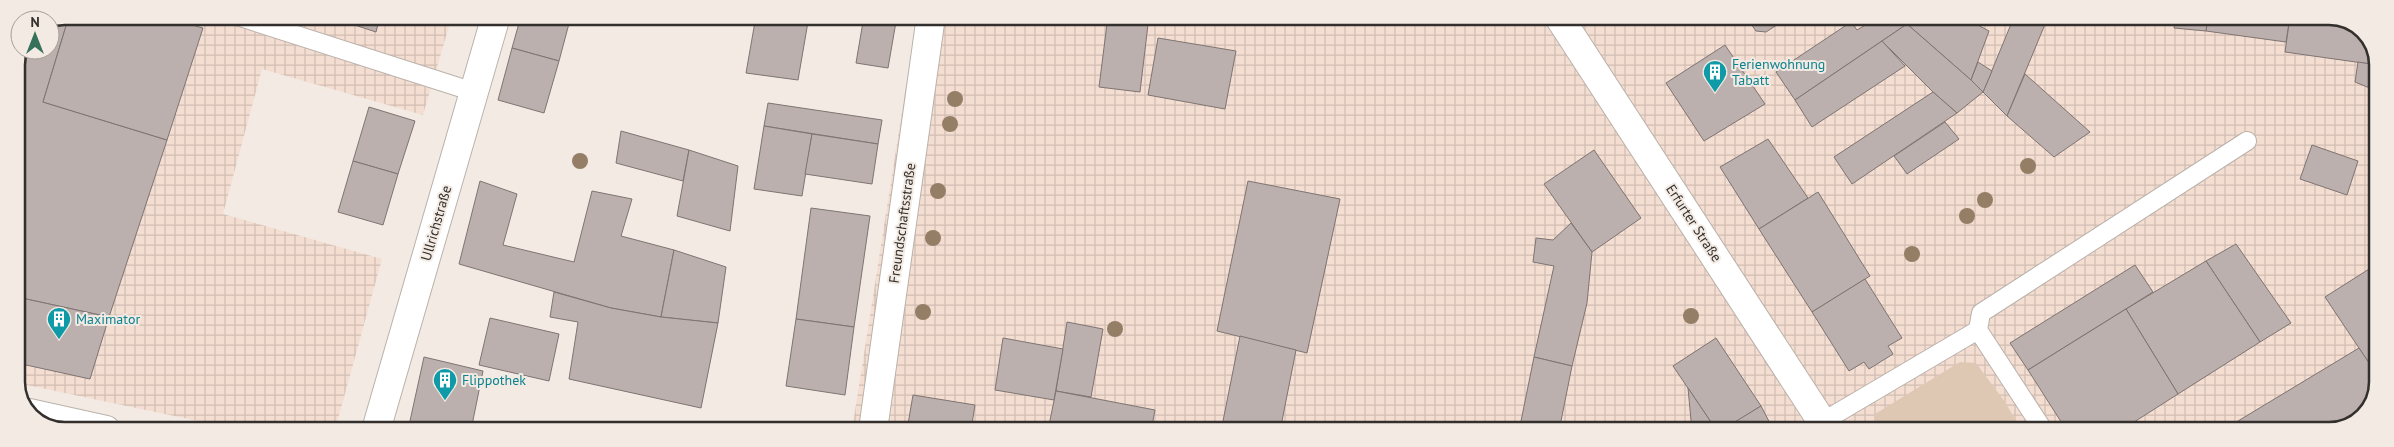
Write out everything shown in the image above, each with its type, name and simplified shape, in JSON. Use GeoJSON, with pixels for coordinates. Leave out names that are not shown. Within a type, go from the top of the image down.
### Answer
{"type":"FeatureCollection","features":[{"type":"Feature","properties":{"kind":"street","name":"Ullrichstraße"},"geometry":{"type":"LineString","coordinates":[[378,422],[493,25]]}},
{"type":"Feature","properties":{"kind":"street","name":"Freundschaftsstraße"},"geometry":{"type":"LineString","coordinates":[[874,422],[930,25]]}},
{"type":"Feature","properties":{"kind":"street","name":"Erfurter Straße"},"geometry":{"type":"LineString","coordinates":[[1565,25],[1822,422]]}},
{"type":"Feature","properties":{"kind":"street"},"geometry":{"type":"LineString","coordinates":[[45,417],[69,422]]}},
{"type":"Feature","properties":{"kind":"lane"},"geometry":{"type":"LineString","coordinates":[[265,25],[474,92]]}},
{"type":"Feature","properties":{"kind":"lane"},"geometry":{"type":"LineString","coordinates":[[2038,422],[1978,330],[1981,313],[2247,141]]}},
{"type":"Feature","properties":{"kind":"lane"},"geometry":{"type":"LineString","coordinates":[[1831,422],[1978,330]]}},
{"type":"Feature","properties":{"kind":"shaded area","name":"Maximator"},"geometry":{"type":"Polygon","coordinates":[[[65,25],[449,25],[423,115],[262,69],[223,214],[382,259],[337,422],[203,422],[25,385],[26,61],[60,60],[60,27],[65,25]]]}},
{"type":"Feature","properties":{"kind":"shaded area"},"geometry":{"type":"Polygon","coordinates":[[[916,25],[2334,25],[2353,33],[2364,45],[2368,57],[2369,387],[2364,402],[2355,412],[2349,417],[2334,422],[853,422],[916,25]]]}},
{"type":"Feature","properties":{"kind":"shaded area"},"geometry":{"type":"Polygon","coordinates":[[[1960,362],[1976,363],[2005,402],[2017,422],[1874,422],[1875,414],[1960,362]]]}},
{"type":"Feature","properties":{"kind":"building"},"geometry":{"type":"Polygon","coordinates":[[[66,25],[60,46],[60,26],[66,25]]]}},
{"type":"Feature","properties":{"kind":"building"},"geometry":{"type":"Polygon","coordinates":[[[66,25],[192,25],[203,28],[167,140],[43,102],[56,60],[60,60],[60,46],[66,25]]]}},
{"type":"Feature","properties":{"kind":"building"},"geometry":{"type":"Polygon","coordinates":[[[355,25],[378,25],[376,32],[355,25]]]}},
{"type":"Feature","properties":{"kind":"building"},"geometry":{"type":"Polygon","coordinates":[[[518,25],[569,25],[559,61],[512,48],[518,25]]]}},
{"type":"Feature","properties":{"kind":"building"},"geometry":{"type":"Polygon","coordinates":[[[754,25],[807,25],[798,80],[746,73],[754,25]]]}},
{"type":"Feature","properties":{"kind":"building"},"geometry":{"type":"Polygon","coordinates":[[[862,25],[895,25],[888,68],[856,63],[862,25]]]}},
{"type":"Feature","properties":{"kind":"building"},"geometry":{"type":"Polygon","coordinates":[[[1107,25],[1148,25],[1140,92],[1099,87],[1107,25]]]}},
{"type":"Feature","properties":{"kind":"building"},"geometry":{"type":"Polygon","coordinates":[[[1752,25],[1777,25],[1766,32],[1756,31],[1752,25]]]}},
{"type":"Feature","properties":{"kind":"building"},"geometry":{"type":"Polygon","coordinates":[[[1846,25],[1853,25],[1857,30],[1865,25],[1906,25],[1795,100],[1776,72],[1846,25]]]}},
{"type":"Feature","properties":{"kind":"building"},"geometry":{"type":"Polygon","coordinates":[[[1908,25],[1978,25],[1989,31],[1971,80],[1908,25]]]}},
{"type":"Feature","properties":{"kind":"building"},"geometry":{"type":"Polygon","coordinates":[[[1908,25],[1983,92],[1957,113],[1882,41],[1908,25]]]}},
{"type":"Feature","properties":{"kind":"building"},"geometry":{"type":"Polygon","coordinates":[[[2011,25],[2045,25],[2007,116],[1983,92],[2011,25]]]}},
{"type":"Feature","properties":{"kind":"building"},"geometry":{"type":"Polygon","coordinates":[[[2175,25],[2207,25],[2206,31],[2174,28],[2175,25]]]}},
{"type":"Feature","properties":{"kind":"building"},"geometry":{"type":"Polygon","coordinates":[[[2207,25],[2289,25],[2286,42],[2206,31],[2207,25]]]}},
{"type":"Feature","properties":{"kind":"building"},"geometry":{"type":"Polygon","coordinates":[[[2289,25],[2334,25],[2349,30],[2359,39],[2364,45],[2369,64],[2285,52],[2289,25]]]}},
{"type":"Feature","properties":{"kind":"building"},"geometry":{"type":"Polygon","coordinates":[[[1158,38],[1236,51],[1225,109],[1148,95],[1158,38]]]}},
{"type":"Feature","properties":{"kind":"building"},"geometry":{"type":"Polygon","coordinates":[[[1882,41],[1905,66],[1812,127],[1795,100],[1882,41]]]}},
{"type":"Feature","properties":{"kind":"building","name":"Ferienwohnung Tabatt"},"geometry":{"type":"Polygon","coordinates":[[[1725,45],[1765,104],[1704,141],[1666,83],[1725,45]]]}},
{"type":"Feature","properties":{"kind":"building"},"geometry":{"type":"Polygon","coordinates":[[[512,48],[559,61],[544,113],[498,100],[512,48]]]}},
{"type":"Feature","properties":{"kind":"building"},"geometry":{"type":"Polygon","coordinates":[[[26,60],[56,60],[43,102],[167,140],[109,317],[25,299],[26,60]]]}},
{"type":"Feature","properties":{"kind":"building"},"geometry":{"type":"Polygon","coordinates":[[[1978,62],[1992,71],[1983,92],[1971,80],[1978,62]]]}},
{"type":"Feature","properties":{"kind":"building"},"geometry":{"type":"Polygon","coordinates":[[[2358,62],[2369,64],[2369,88],[2355,82],[2358,62]]]}},
{"type":"Feature","properties":{"kind":"building"},"geometry":{"type":"Polygon","coordinates":[[[2025,74],[2090,132],[2054,157],[2007,116],[2025,74]]]}},
{"type":"Feature","properties":{"kind":"building"},"geometry":{"type":"Polygon","coordinates":[[[1933,92],[1957,113],[1852,184],[1834,157],[1933,92]]]}},
{"type":"Feature","properties":{"kind":"building"},"geometry":{"type":"Polygon","coordinates":[[[768,103],[882,120],[878,144],[764,126],[768,103]]]}},
{"type":"Feature","properties":{"kind":"building"},"geometry":{"type":"Polygon","coordinates":[[[369,107],[415,121],[398,174],[353,161],[369,107]]]}},
{"type":"Feature","properties":{"kind":"building"},"geometry":{"type":"Polygon","coordinates":[[[1945,122],[1959,139],[1907,174],[1894,156],[1945,122]]]}},
{"type":"Feature","properties":{"kind":"building"},"geometry":{"type":"Polygon","coordinates":[[[764,126],[812,134],[802,196],[754,189],[764,126]]]}},
{"type":"Feature","properties":{"kind":"building"},"geometry":{"type":"Polygon","coordinates":[[[621,131],[689,150],[683,181],[616,163],[621,131]]]}},
{"type":"Feature","properties":{"kind":"building"},"geometry":{"type":"Polygon","coordinates":[[[812,134],[878,144],[872,184],[805,174],[812,134]]]}},
{"type":"Feature","properties":{"kind":"building"},"geometry":{"type":"Polygon","coordinates":[[[1768,139],[1808,198],[1759,229],[1720,167],[1768,139]]]}},
{"type":"Feature","properties":{"kind":"building"},"geometry":{"type":"Polygon","coordinates":[[[2312,145],[2358,161],[2347,195],[2300,179],[2312,145]]]}},
{"type":"Feature","properties":{"kind":"building"},"geometry":{"type":"Polygon","coordinates":[[[689,150],[738,166],[730,231],[677,216],[689,150]]]}},
{"type":"Feature","properties":{"kind":"building"},"geometry":{"type":"Polygon","coordinates":[[[1594,150],[1641,218],[1592,252],[1544,184],[1594,150]]]}},
{"type":"Feature","properties":{"kind":"building"},"geometry":{"type":"Polygon","coordinates":[[[353,161],[398,174],[383,225],[338,212],[353,161]]]}},
{"type":"Feature","properties":{"kind":"building"},"geometry":{"type":"Polygon","coordinates":[[[480,181],[517,194],[503,245],[574,262],[592,191],[632,199],[621,236],[674,250],[661,317],[611,308],[459,264],[480,181]]]}},
{"type":"Feature","properties":{"kind":"building"},"geometry":{"type":"Polygon","coordinates":[[[1248,181],[1340,199],[1307,353],[1217,331],[1248,181]]]}},
{"type":"Feature","properties":{"kind":"building"},"geometry":{"type":"Polygon","coordinates":[[[1818,192],[1870,276],[1812,312],[1759,229],[1818,192]]]}},
{"type":"Feature","properties":{"kind":"building"},"geometry":{"type":"Polygon","coordinates":[[[811,208],[870,216],[854,327],[796,319],[811,208]]]}},
{"type":"Feature","properties":{"kind":"building"},"geometry":{"type":"Polygon","coordinates":[[[1571,223],[1592,252],[1587,303],[1572,366],[1534,357],[1554,266],[1533,262],[1536,238],[1553,240],[1571,223]]]}},
{"type":"Feature","properties":{"kind":"building"},"geometry":{"type":"Polygon","coordinates":[[[2236,244],[2291,323],[2260,342],[2206,261],[2236,244]]]}},
{"type":"Feature","properties":{"kind":"building"},"geometry":{"type":"Polygon","coordinates":[[[674,250],[726,267],[718,323],[661,317],[674,250]]]}},
{"type":"Feature","properties":{"kind":"building"},"geometry":{"type":"Polygon","coordinates":[[[2206,261],[2260,342],[2178,394],[2126,309],[2206,261]]]}},
{"type":"Feature","properties":{"kind":"building"},"geometry":{"type":"Polygon","coordinates":[[[2135,265],[2153,292],[2028,370],[2010,343],[2135,265]]]}},
{"type":"Feature","properties":{"kind":"building"},"geometry":{"type":"Polygon","coordinates":[[[2369,269],[2369,363],[2325,297],[2369,269]]]}},
{"type":"Feature","properties":{"kind":"building"},"geometry":{"type":"Polygon","coordinates":[[[1865,279],[1902,338],[1888,346],[1893,354],[1869,369],[1864,362],[1849,371],[1812,312],[1865,279]]]}},
{"type":"Feature","properties":{"kind":"building"},"geometry":{"type":"Polygon","coordinates":[[[554,292],[611,308],[661,317],[718,323],[701,408],[569,379],[578,322],[550,317],[554,292]]]}},
{"type":"Feature","properties":{"kind":"building","name":"Maximator"},"geometry":{"type":"Polygon","coordinates":[[[25,299],[109,317],[90,379],[25,365],[25,299]]]}},
{"type":"Feature","properties":{"kind":"building"},"geometry":{"type":"Polygon","coordinates":[[[2126,309],[2178,394],[2134,422],[2061,422],[2028,370],[2126,309]]]}},
{"type":"Feature","properties":{"kind":"building"},"geometry":{"type":"Polygon","coordinates":[[[490,318],[559,334],[549,381],[479,365],[490,318]]]}},
{"type":"Feature","properties":{"kind":"building"},"geometry":{"type":"Polygon","coordinates":[[[796,319],[854,327],[845,395],[786,386],[796,319]]]}},
{"type":"Feature","properties":{"kind":"building"},"geometry":{"type":"Polygon","coordinates":[[[1067,322],[1103,329],[1091,397],[1056,391],[1067,322]]]}},
{"type":"Feature","properties":{"kind":"building"},"geometry":{"type":"Polygon","coordinates":[[[1240,336],[1296,350],[1282,422],[1223,422],[1240,336]]]}},
{"type":"Feature","properties":{"kind":"building"},"geometry":{"type":"Polygon","coordinates":[[[1003,338],[1063,349],[1054,400],[995,390],[1003,338]]]}},
{"type":"Feature","properties":{"kind":"building"},"geometry":{"type":"Polygon","coordinates":[[[1716,338],[1761,406],[1735,422],[1711,422],[1673,366],[1716,338]]]}},
{"type":"Feature","properties":{"kind":"building"},"geometry":{"type":"Polygon","coordinates":[[[2359,348],[2369,363],[2367,395],[2364,402],[2349,417],[2334,422],[2236,422],[2359,348]]]}},
{"type":"Feature","properties":{"kind":"building","name":"Flippothek"},"geometry":{"type":"Polygon","coordinates":[[[424,357],[483,371],[473,422],[410,422],[424,357]]]}},
{"type":"Feature","properties":{"kind":"building"},"geometry":{"type":"Polygon","coordinates":[[[1534,357],[1572,366],[1561,422],[1521,422],[1534,357]]]}},
{"type":"Feature","properties":{"kind":"building"},"geometry":{"type":"Polygon","coordinates":[[[1688,388],[1711,422],[1691,422],[1688,388]]]}},
{"type":"Feature","properties":{"kind":"building"},"geometry":{"type":"Polygon","coordinates":[[[1056,391],[1155,410],[1153,422],[1050,422],[1056,391]]]}},
{"type":"Feature","properties":{"kind":"building"},"geometry":{"type":"Polygon","coordinates":[[[913,395],[975,405],[972,422],[908,422],[913,395]]]}},
{"type":"Feature","properties":{"kind":"building"},"geometry":{"type":"Polygon","coordinates":[[[1761,406],[1769,422],[1735,422],[1761,406]]]}},
{"type":"Feature","properties":{"kind":"place","name":"Ferienwohnung Tabatt"},"geometry":{"type":"Point","coordinates":[1715,93]}},
{"type":"Feature","properties":{"kind":"place","name":"Maximator"},"geometry":{"type":"Point","coordinates":[59,340]}},
{"type":"Feature","properties":{"kind":"place","name":"Flippothek"},"geometry":{"type":"Point","coordinates":[445,401]}}]}
